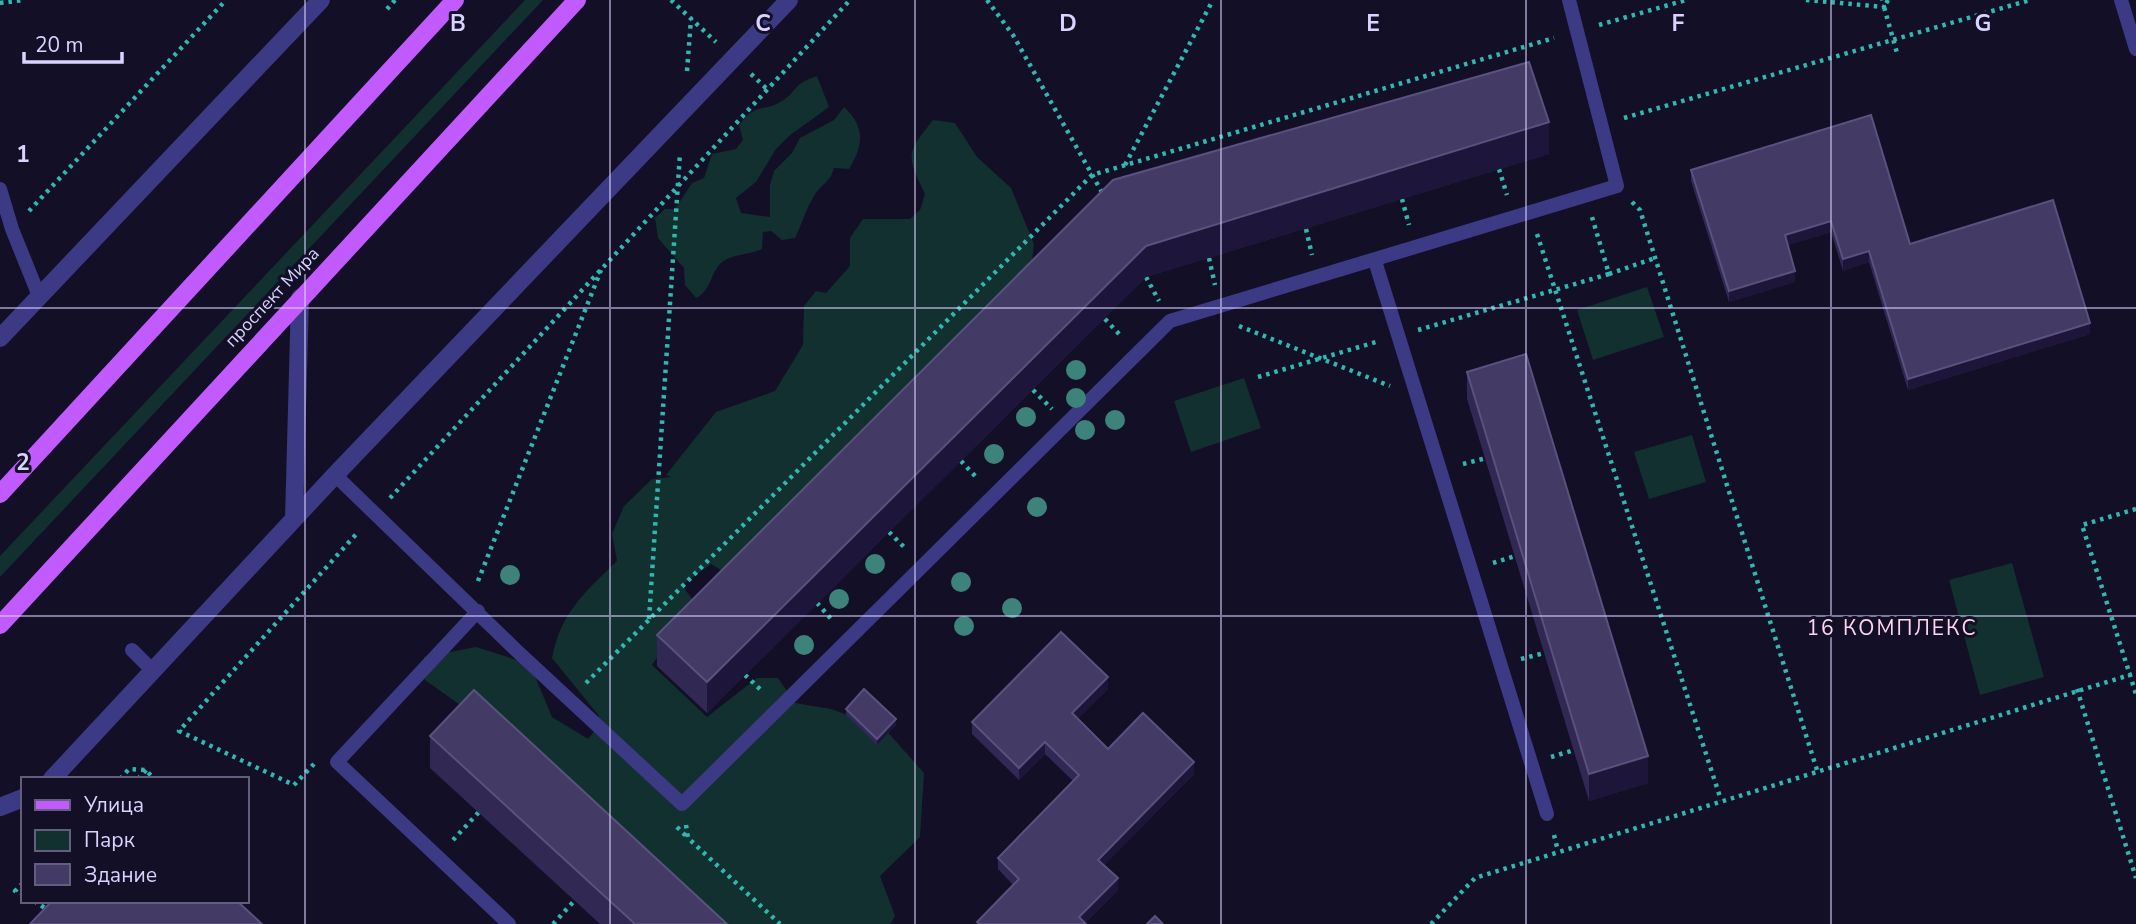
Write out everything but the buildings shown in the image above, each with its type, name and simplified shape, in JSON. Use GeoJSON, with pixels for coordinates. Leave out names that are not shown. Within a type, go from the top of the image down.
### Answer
{"type":"FeatureCollection","features":[{"type":"Feature","properties":{"kind":"main road"},"geometry":{"type":"LineString","coordinates":[[0,494],[456,0]]}},
{"type":"Feature","properties":{"kind":"main road","name":"проспект Мира"},"geometry":{"type":"LineString","coordinates":[[0,625],[577,0]]}},
{"type":"Feature","properties":{"kind":"street"},"geometry":{"type":"LineString","coordinates":[[0,338],[321,0]]}},
{"type":"Feature","properties":{"kind":"street"},"geometry":{"type":"LineString","coordinates":[[54,777],[335,475],[789,0]]}},
{"type":"Feature","properties":{"kind":"street"},"geometry":{"type":"LineString","coordinates":[[294,519],[300,298]]}},
{"type":"Feature","properties":{"kind":"street"},"geometry":{"type":"LineString","coordinates":[[0,807],[21,799]]}},
{"type":"Feature","properties":{"kind":"lane"},"geometry":{"type":"LineString","coordinates":[[335,475],[682,804],[1170,321],[1617,186],[1569,0]]}},
{"type":"Feature","properties":{"kind":"lane"},"geometry":{"type":"LineString","coordinates":[[2121,0],[2136,49]]}},
{"type":"Feature","properties":{"kind":"lane"},"geometry":{"type":"LineString","coordinates":[[0,189],[12,229],[39,296]]}},
{"type":"Feature","properties":{"kind":"lane"},"geometry":{"type":"LineString","coordinates":[[1375,261],[1547,814]]}},
{"type":"Feature","properties":{"kind":"lane"},"geometry":{"type":"LineString","coordinates":[[478,611],[337,762],[509,924]]}},
{"type":"Feature","properties":{"kind":"lane"},"geometry":{"type":"LineString","coordinates":[[132,650],[153,671]]}},
{"type":"Feature","properties":{"kind":"path"},"geometry":{"type":"LineString","coordinates":[[0,3],[24,0]]}},
{"type":"Feature","properties":{"kind":"path"},"geometry":{"type":"LineString","coordinates":[[12,229],[226,0]]}},
{"type":"Feature","properties":{"kind":"path"},"geometry":{"type":"LineString","coordinates":[[387,9],[395,0]]}},
{"type":"Feature","properties":{"kind":"path"},"geometry":{"type":"LineString","coordinates":[[389,500],[850,0]]}},
{"type":"Feature","properties":{"kind":"path"},"geometry":{"type":"LineString","coordinates":[[987,0],[1013,35],[1108,203]]}},
{"type":"Feature","properties":{"kind":"path"},"geometry":{"type":"LineString","coordinates":[[1125,165],[1213,0]]}},
{"type":"Feature","properties":{"kind":"path"},"geometry":{"type":"LineString","coordinates":[[569,699],[1093,175],[1686,0]]}},
{"type":"Feature","properties":{"kind":"path"},"geometry":{"type":"LineString","coordinates":[[1806,0],[1884,7]]}},
{"type":"Feature","properties":{"kind":"path"},"geometry":{"type":"LineString","coordinates":[[1882,0],[1897,53]]}},
{"type":"Feature","properties":{"kind":"path"},"geometry":{"type":"LineString","coordinates":[[1884,7],[1888,0]]}},
{"type":"Feature","properties":{"kind":"path"},"geometry":{"type":"LineString","coordinates":[[1601,125],[2030,0]]}},
{"type":"Feature","properties":{"kind":"path"},"geometry":{"type":"LineString","coordinates":[[687,73],[691,19]]}},
{"type":"Feature","properties":{"kind":"path"},"geometry":{"type":"LineString","coordinates":[[649,619],[681,143]]}},
{"type":"Feature","properties":{"kind":"path"},"geometry":{"type":"LineString","coordinates":[[1617,186],[1640,210],[1817,770]]}},
{"type":"Feature","properties":{"kind":"path"},"geometry":{"type":"LineString","coordinates":[[1586,196],[1609,274]]}},
{"type":"Feature","properties":{"kind":"path"},"geometry":{"type":"LineString","coordinates":[[1530,213],[1721,800]]}},
{"type":"Feature","properties":{"kind":"path"},"geometry":{"type":"LineString","coordinates":[[1258,377],[1609,274],[1655,258]]}},
{"type":"Feature","properties":{"kind":"path"},"geometry":{"type":"LineString","coordinates":[[476,585],[602,267]]}},
{"type":"Feature","properties":{"kind":"path"},"geometry":{"type":"LineString","coordinates":[[1203,312],[1417,397]]}},
{"type":"Feature","properties":{"kind":"path"},"geometry":{"type":"LineString","coordinates":[[2136,509],[2082,525],[2136,694]]}},
{"type":"Feature","properties":{"kind":"path"},"geometry":{"type":"LineString","coordinates":[[318,760],[295,785],[179,731],[360,530]]}},
{"type":"Feature","properties":{"kind":"path"},"geometry":{"type":"LineString","coordinates":[[1432,924],[1475,878],[2077,689],[2136,673]]}},
{"type":"Feature","properties":{"kind":"path"},"geometry":{"type":"LineString","coordinates":[[2077,689],[2134,862],[2136,878]]}},
{"type":"Feature","properties":{"kind":"path"},"geometry":{"type":"LineString","coordinates":[[122,777],[129,769],[146,770],[152,777]]}},
{"type":"Feature","properties":{"kind":"path"},"geometry":{"type":"LineString","coordinates":[[140,777],[146,770]]}},
{"type":"Feature","properties":{"kind":"path"},"geometry":{"type":"LineString","coordinates":[[682,804],[688,838]]}},
{"type":"Feature","properties":{"kind":"path"},"geometry":{"type":"LineString","coordinates":[[438,856],[479,812]]}},
{"type":"Feature","properties":{"kind":"path"},"geometry":{"type":"LineString","coordinates":[[669,820],[780,924]]}},
{"type":"Feature","properties":{"kind":"path"},"geometry":{"type":"LineString","coordinates":[[553,924],[575,900]]}},
{"type":"Feature","properties":{"kind":"path"},"geometry":{"type":"LineString","coordinates":[[37,903],[54,914]]}},
{"type":"Feature","properties":{"kind":"green space"},"geometry":{"type":"Polygon","coordinates":[[[525,0],[543,0],[0,577],[0,556],[525,0]]]}},
{"type":"Feature","properties":{"kind":"green space"},"geometry":{"type":"Polygon","coordinates":[[[817,76],[829,107],[789,136],[776,149],[756,182],[736,198],[741,213],[770,217],[770,185],[774,171],[792,153],[800,138],[834,120],[844,107],[859,129],[860,144],[854,160],[849,169],[834,168],[811,201],[795,238],[782,240],[771,231],[763,232],[762,249],[721,263],[708,287],[696,298],[685,285],[684,268],[658,238],[655,218],[665,209],[675,209],[692,183],[704,178],[712,154],[736,149],[743,140],[739,125],[745,118],[756,110],[782,101],[803,82],[817,76]]]}},
{"type":"Feature","properties":{"kind":"green space"},"geometry":{"type":"Polygon","coordinates":[[[933,120],[955,123],[977,157],[1011,188],[1034,244],[1030,279],[736,579],[711,564],[682,585],[697,606],[680,622],[652,665],[707,717],[757,678],[778,678],[795,703],[831,709],[884,728],[924,773],[920,837],[880,876],[895,916],[890,924],[699,924],[501,734],[425,680],[424,657],[476,647],[523,662],[532,669],[552,717],[588,739],[596,729],[599,716],[552,658],[568,615],[585,593],[617,561],[612,534],[624,506],[652,479],[671,477],[666,475],[716,412],[775,391],[803,345],[804,306],[816,291],[826,293],[850,266],[850,238],[863,219],[910,219],[920,210],[925,194],[914,170],[912,155],[918,140],[933,120]]]}},
{"type":"Feature","properties":{"kind":"green space"},"geometry":{"type":"Polygon","coordinates":[[[1647,287],[1664,337],[1593,360],[1577,310],[1647,287]]]}},
{"type":"Feature","properties":{"kind":"green space"},"geometry":{"type":"Polygon","coordinates":[[[1244,378],[1261,428],[1191,452],[1174,401],[1244,378]]]}},
{"type":"Feature","properties":{"kind":"green space"},"geometry":{"type":"Polygon","coordinates":[[[1692,435],[1706,482],[1649,499],[1634,452],[1692,435]]]}},
{"type":"Feature","properties":{"kind":"green space"},"geometry":{"type":"Polygon","coordinates":[[[2012,563],[2044,677],[1980,695],[1949,580],[2012,563]]]}},
{"type":"Feature","properties":{"kind":"district","name":"16 КОМПЛЕКС"},"geometry":{"type":"Point","coordinates":[1892,628]}}]}
